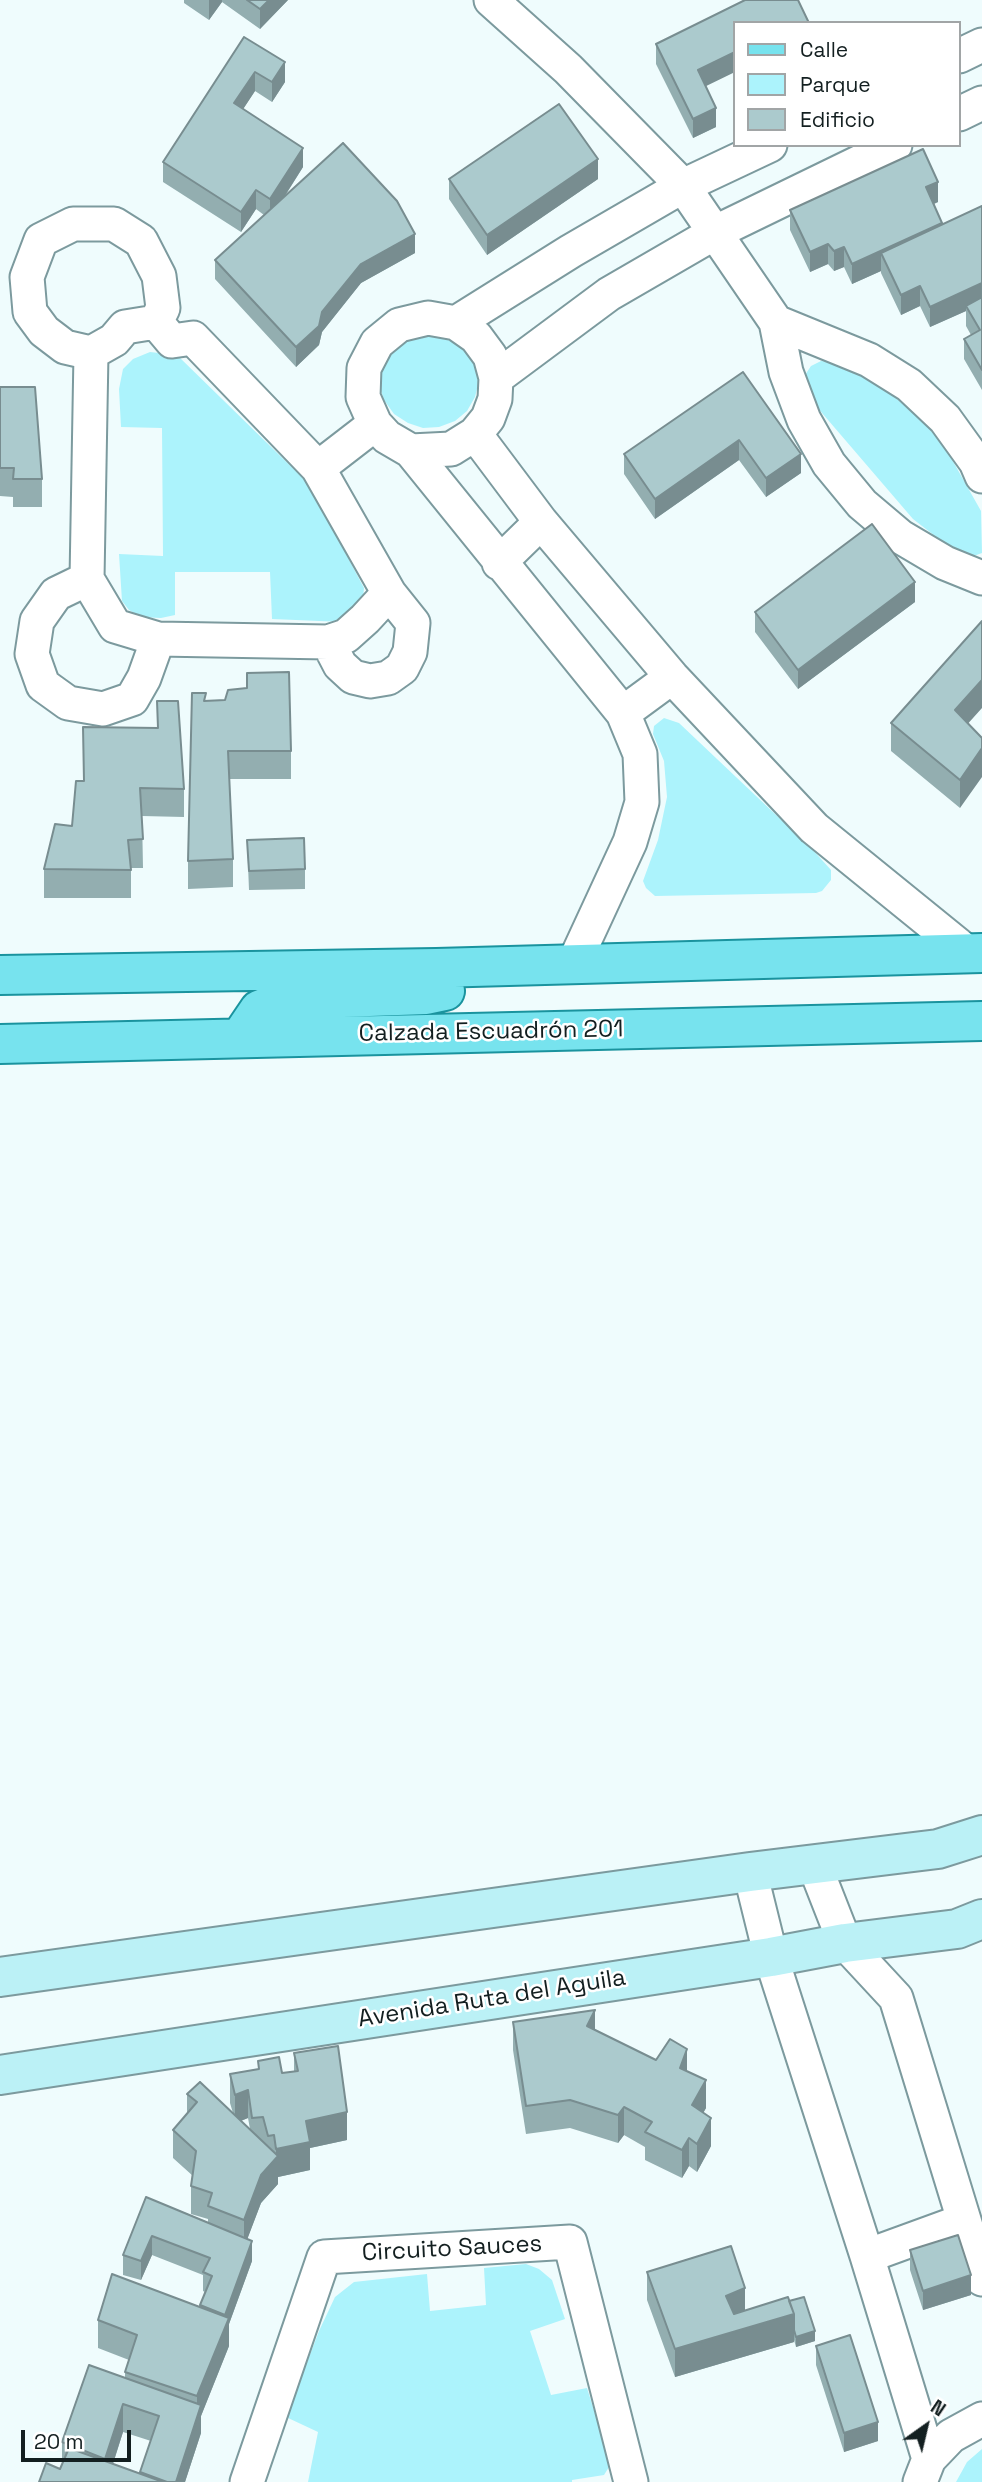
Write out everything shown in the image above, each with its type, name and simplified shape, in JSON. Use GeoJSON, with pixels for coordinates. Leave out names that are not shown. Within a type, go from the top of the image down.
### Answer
{"type":"FeatureCollection","features":[{"type":"Feature","properties":{"kind":"main road"},"geometry":{"type":"LineString","coordinates":[[0,975],[462,967],[975,953]]}},
{"type":"Feature","properties":{"kind":"main road"},"geometry":{"type":"LineString","coordinates":[[240,1038],[259,1010],[284,1000],[438,993],[456,983],[462,967]]}},
{"type":"Feature","properties":{"kind":"main road","name":"Calzada Escuadrón 201"},"geometry":{"type":"LineString","coordinates":[[0,1044],[982,1021]]}},
{"type":"Feature","properties":{"kind":"street"},"geometry":{"type":"LineString","coordinates":[[491,0],[568,69],[683,186],[776,322],[786,372],[804,420],[829,464],[862,504],[901,537],[945,564],[982,578]]}},
{"type":"Feature","properties":{"kind":"street"},"geometry":{"type":"LineString","coordinates":[[961,55],[982,45]]}},
{"type":"Feature","properties":{"kind":"street"},"geometry":{"type":"LineString","coordinates":[[961,113],[982,103]]}},
{"type":"Feature","properties":{"kind":"street"},"geometry":{"type":"LineString","coordinates":[[456,323],[571,251],[683,186],[766,147]]}},
{"type":"Feature","properties":{"kind":"street"},"geometry":{"type":"LineString","coordinates":[[496,379],[609,294],[716,232],[891,147]]}},
{"type":"Feature","properties":{"kind":"street"},"geometry":{"type":"LineString","coordinates":[[73,224],[114,224],[141,241],[159,276],[163,308],[156,322],[125,327],[114,340],[90,353],[65,347],[44,331],[30,312],[27,277],[41,240],[73,224]]}},
{"type":"Feature","properties":{"kind":"street"},"geometry":{"type":"LineString","coordinates":[[411,451],[451,449],[475,434],[488,418],[495,399],[496,379],[490,356],[476,337],[456,323],[428,318],[399,325],[377,343],[364,368],[363,397],[375,424],[387,437],[411,451],[623,713],[640,754],[642,802],[630,842],[574,963]]}},
{"type":"Feature","properties":{"kind":"street"},"geometry":{"type":"LineString","coordinates":[[156,322],[172,341],[193,338],[318,468],[389,593],[413,623],[410,652],[402,668],[388,678],[370,681],[353,677],[340,665],[328,642]]}},
{"type":"Feature","properties":{"kind":"street"},"geometry":{"type":"LineString","coordinates":[[776,322],[869,360],[909,386],[944,419],[976,462],[982,476]]}},
{"type":"Feature","properties":{"kind":"street"},"geometry":{"type":"LineString","coordinates":[[90,353],[87,579],[115,626],[158,639],[328,642],[346,636],[365,620],[389,593]]}},
{"type":"Feature","properties":{"kind":"street"},"geometry":{"type":"LineString","coordinates":[[318,468],[375,424]]}},
{"type":"Feature","properties":{"kind":"street"},"geometry":{"type":"LineString","coordinates":[[475,434],[541,522],[672,677],[814,828],[975,953]]}},
{"type":"Feature","properties":{"kind":"street"},"geometry":{"type":"LineString","coordinates":[[499,563],[541,522]]}},
{"type":"Feature","properties":{"kind":"street"},"geometry":{"type":"LineString","coordinates":[[87,579],[56,594],[37,621],[32,654],[43,685],[68,703],[103,709],[132,699],[144,678],[158,639]]}},
{"type":"Feature","properties":{"kind":"street"},"geometry":{"type":"LineString","coordinates":[[623,713],[672,677]]}},
{"type":"Feature","properties":{"kind":"street"},"geometry":{"type":"LineString","coordinates":[[0,1978],[750,1872],[938,1849],[982,1835]]}},
{"type":"Feature","properties":{"kind":"street"},"geometry":{"type":"LineString","coordinates":[[814,1864],[845,1943],[896,1998],[982,2279]]}},
{"type":"Feature","properties":{"kind":"street"},"geometry":{"type":"LineString","coordinates":[[750,1872],[771,1957],[867,2256],[925,2471]]}},
{"type":"Feature","properties":{"kind":"street","name":"Avenida Ruta del Aguila"},"geometry":{"type":"LineString","coordinates":[[0,2075],[771,1957],[845,1943],[957,1929],[982,1919]]}},
{"type":"Feature","properties":{"kind":"street"},"geometry":{"type":"LineString","coordinates":[[867,2256],[963,2221]]}},
{"type":"Feature","properties":{"kind":"street","name":"Circuito Sauces"},"geometry":{"type":"LineString","coordinates":[[247,2482],[324,2257],[570,2242],[632,2482]]}},
{"type":"Feature","properties":{"kind":"street"},"geometry":{"type":"LineString","coordinates":[[925,2471],[951,2436],[982,2419]]}},
{"type":"Feature","properties":{"kind":"green space"},"geometry":{"type":"Polygon","coordinates":[[[411,332],[457,338],[477,364],[479,381],[475,397],[467,411],[455,421],[439,427],[423,428],[394,414],[384,400],[379,385],[380,369],[386,353],[411,332]]]}},
{"type":"Feature","properties":{"kind":"green space"},"geometry":{"type":"Polygon","coordinates":[[[150,352],[177,355],[309,484],[364,588],[363,599],[343,622],[272,619],[270,572],[175,572],[175,615],[161,618],[141,617],[129,610],[122,601],[119,554],[163,556],[162,428],[121,427],[119,389],[123,369],[133,359],[150,352]]]}},
{"type":"Feature","properties":{"kind":"green space"},"geometry":{"type":"Polygon","coordinates":[[[821,361],[854,368],[885,388],[927,426],[946,449],[981,511],[982,553],[971,557],[953,550],[913,519],[810,399],[803,378],[811,366],[821,361]]]}},
{"type":"Feature","properties":{"kind":"green space"},"geometry":{"type":"Polygon","coordinates":[[[664,718],[679,723],[812,849],[831,870],[831,880],[822,891],[655,896],[646,888],[643,881],[658,840],[667,797],[664,761],[653,734],[654,726],[664,718]]]}},
{"type":"Feature","properties":{"kind":"green space"},"geometry":{"type":"Polygon","coordinates":[[[526,2264],[539,2269],[552,2280],[565,2319],[530,2331],[551,2395],[587,2388],[609,2458],[609,2467],[604,2475],[572,2482],[308,2482],[318,2432],[286,2417],[335,2297],[354,2282],[427,2274],[430,2311],[486,2305],[484,2268],[526,2264]]]}},
{"type":"Feature","properties":{"kind":"green space"},"geometry":{"type":"Polygon","coordinates":[[[982,2449],[982,2482],[956,2482],[967,2462],[982,2449]]]}},
{"type":"Feature","properties":{"kind":"building"},"geometry":{"type":"Polygon","coordinates":[[[247,0],[269,0],[260,9],[247,0]]]}},
{"type":"Feature","properties":{"kind":"building"},"geometry":{"type":"Polygon","coordinates":[[[745,0],[798,0],[808,21],[734,21],[734,52],[698,70],[716,108],[693,119],[656,44],[745,0]]]}},
{"type":"Feature","properties":{"kind":"building"},"geometry":{"type":"Polygon","coordinates":[[[244,37],[285,62],[272,82],[255,72],[234,103],[303,148],[270,199],[256,190],[241,212],[163,162],[244,37]]]}},
{"type":"Feature","properties":{"kind":"building"},"geometry":{"type":"Polygon","coordinates":[[[559,104],[598,159],[487,235],[449,179],[559,104]]]}},
{"type":"Feature","properties":{"kind":"building"},"geometry":{"type":"Polygon","coordinates":[[[343,143],[397,201],[415,234],[361,264],[322,312],[319,326],[296,347],[215,260],[343,143]]]}},
{"type":"Feature","properties":{"kind":"building"},"geometry":{"type":"Polygon","coordinates":[[[923,149],[938,182],[926,187],[942,223],[852,264],[844,247],[834,251],[828,244],[810,252],[790,210],[923,149]]]}},
{"type":"Feature","properties":{"kind":"building"},"geometry":{"type":"Polygon","coordinates":[[[982,206],[982,283],[930,307],[920,286],[901,295],[881,253],[982,206]]]}},
{"type":"Feature","properties":{"kind":"building"},"geometry":{"type":"Polygon","coordinates":[[[982,297],[982,370],[964,339],[980,330],[966,306],[982,297]]]}},
{"type":"Feature","properties":{"kind":"building"},"geometry":{"type":"Polygon","coordinates":[[[743,372],[801,454],[766,478],[739,440],[655,499],[624,454],[743,372]]]}},
{"type":"Feature","properties":{"kind":"building"},"geometry":{"type":"Polygon","coordinates":[[[0,387],[35,387],[42,479],[13,479],[14,468],[0,468],[0,387]]]}},
{"type":"Feature","properties":{"kind":"building"},"geometry":{"type":"Polygon","coordinates":[[[872,524],[915,582],[798,670],[755,612],[872,524]]]}},
{"type":"Feature","properties":{"kind":"building"},"geometry":{"type":"Polygon","coordinates":[[[982,621],[982,680],[955,710],[982,738],[982,748],[960,780],[891,723],[982,621]]]}},
{"type":"Feature","properties":{"kind":"building"},"geometry":{"type":"Polygon","coordinates":[[[289,672],[291,751],[228,751],[233,859],[188,861],[192,693],[206,693],[204,701],[225,700],[228,690],[247,688],[247,673],[289,672]]]}},
{"type":"Feature","properties":{"kind":"building"},"geometry":{"type":"Polygon","coordinates":[[[157,701],[178,701],[184,789],[140,788],[143,839],[128,840],[131,870],[44,869],[55,824],[72,826],[76,781],[84,781],[83,727],[158,728],[157,701]]]}},
{"type":"Feature","properties":{"kind":"building"},"geometry":{"type":"Polygon","coordinates":[[[304,838],[305,869],[249,871],[247,840],[304,838]]]}},
{"type":"Feature","properties":{"kind":"building"},"geometry":{"type":"Polygon","coordinates":[[[595,2010],[587,2026],[656,2060],[670,2039],[687,2049],[680,2068],[706,2080],[692,2105],[711,2118],[697,2144],[689,2138],[682,2150],[645,2132],[652,2122],[624,2107],[618,2115],[570,2100],[526,2106],[513,2022],[595,2010]]]}},
{"type":"Feature","properties":{"kind":"building"},"geometry":{"type":"Polygon","coordinates":[[[338,2046],[347,2112],[306,2121],[310,2142],[276,2149],[274,2135],[268,2136],[263,2117],[252,2118],[248,2090],[235,2095],[230,2074],[259,2069],[258,2061],[279,2057],[282,2073],[298,2071],[294,2053],[338,2046]]]}},
{"type":"Feature","properties":{"kind":"building"},"geometry":{"type":"Polygon","coordinates":[[[200,2082],[278,2156],[261,2175],[244,2220],[208,2206],[212,2193],[191,2186],[196,2151],[173,2130],[197,2102],[187,2094],[200,2082]]]}},
{"type":"Feature","properties":{"kind":"building"},"geometry":{"type":"Polygon","coordinates":[[[146,2197],[252,2241],[225,2315],[200,2305],[212,2276],[203,2272],[210,2258],[152,2236],[141,2261],[123,2255],[146,2197]]]}},
{"type":"Feature","properties":{"kind":"building"},"geometry":{"type":"Polygon","coordinates":[[[958,2235],[971,2275],[923,2291],[910,2250],[958,2235]]]}},
{"type":"Feature","properties":{"kind":"building"},"geometry":{"type":"Polygon","coordinates":[[[731,2246],[745,2288],[726,2296],[734,2314],[788,2297],[794,2314],[675,2349],[647,2272],[731,2246]]]}},
{"type":"Feature","properties":{"kind":"building"},"geometry":{"type":"Polygon","coordinates":[[[112,2274],[229,2318],[197,2396],[125,2372],[137,2335],[98,2320],[112,2274]]]}},
{"type":"Feature","properties":{"kind":"building"},"geometry":{"type":"Polygon","coordinates":[[[804,2297],[815,2331],[796,2337],[794,2314],[789,2301],[804,2297]]]}},
{"type":"Feature","properties":{"kind":"building"},"geometry":{"type":"Polygon","coordinates":[[[850,2335],[878,2422],[844,2433],[816,2346],[850,2335]]]}},
{"type":"Feature","properties":{"kind":"building"},"geometry":{"type":"Polygon","coordinates":[[[89,2365],[201,2405],[176,2482],[167,2482],[140,2472],[159,2416],[123,2404],[105,2459],[62,2442],[89,2365]]]}},
{"type":"Feature","properties":{"kind":"building"},"geometry":{"type":"Polygon","coordinates":[[[69,2448],[163,2482],[39,2482],[46,2463],[60,2469],[69,2448]]]}}]}
